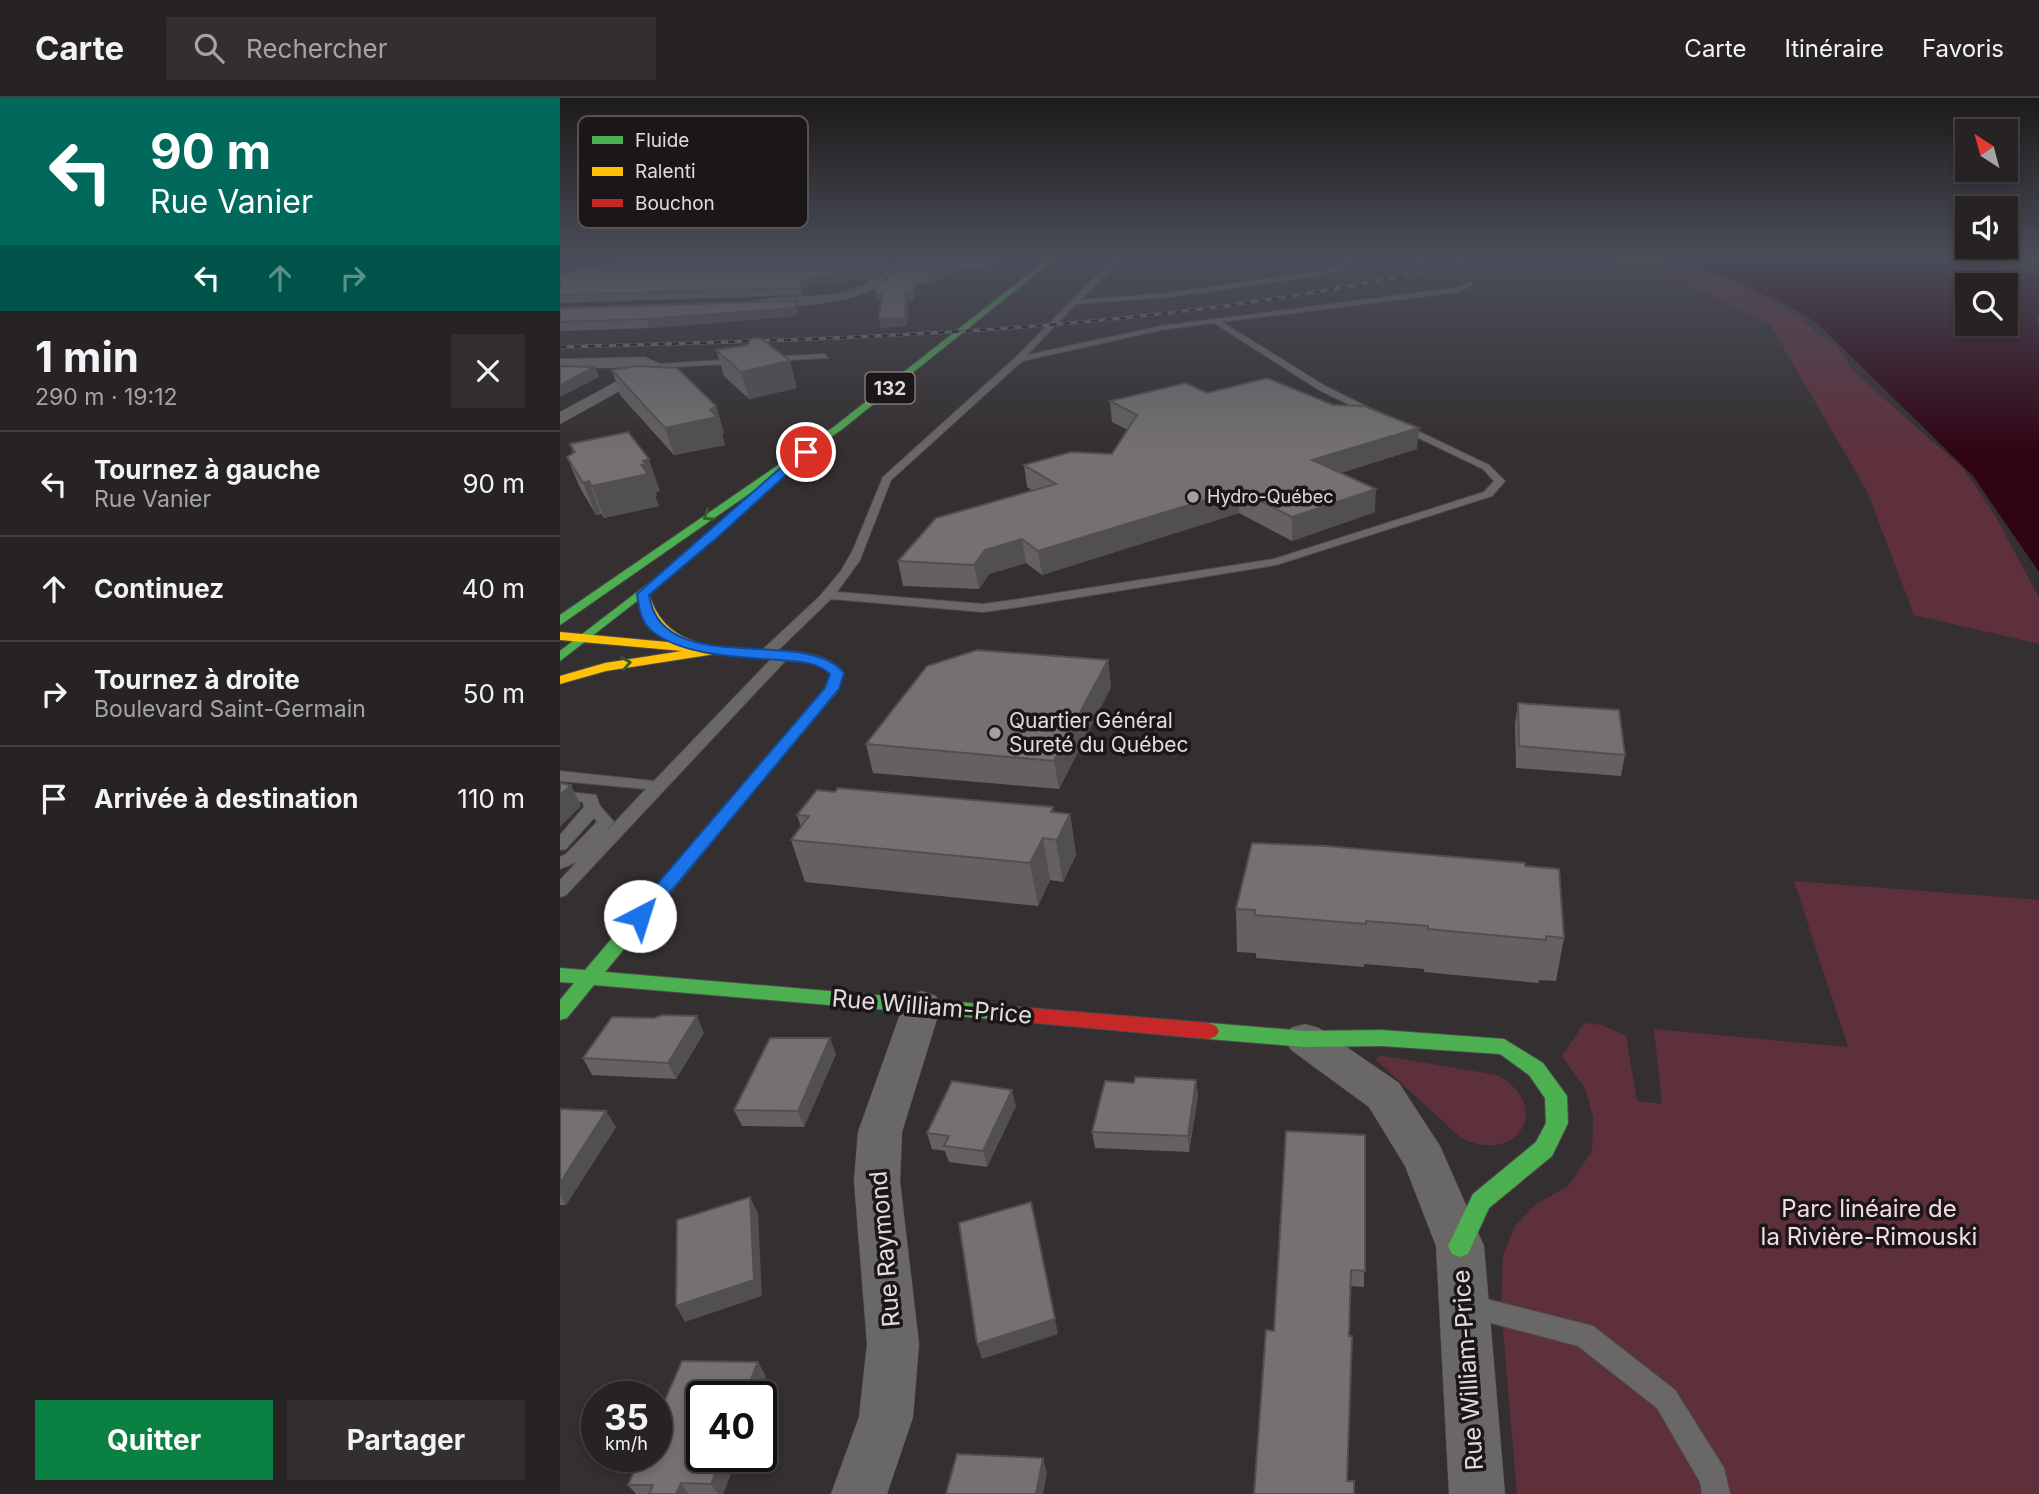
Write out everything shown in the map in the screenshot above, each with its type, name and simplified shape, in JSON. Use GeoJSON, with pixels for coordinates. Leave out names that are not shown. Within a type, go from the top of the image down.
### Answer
{"type":"FeatureCollection","features":[{"type":"Feature","properties":{"kind":"main road","name":"132"},"geometry":{"type":"LineString","coordinates":[[560,621],[591,597],[806,452],[977,322]]}},
{"type":"Feature","properties":{"kind":"main road","name":"132"},"geometry":{"type":"LineString","coordinates":[[560,657],[643,594],[806,452]]}},
{"type":"Feature","properties":{"kind":"main road"},"geometry":{"type":"LineString","coordinates":[[643,594],[646,614],[657,629],[715,650]]}},
{"type":"Feature","properties":{"kind":"main road"},"geometry":{"type":"LineString","coordinates":[[560,608],[591,597]]}},
{"type":"Feature","properties":{"kind":"main road"},"geometry":{"type":"LineString","coordinates":[[560,636],[782,656],[828,664],[837,673],[832,689],[560,1013]]}},
{"type":"Feature","properties":{"kind":"main road"},"geometry":{"type":"LineString","coordinates":[[560,680],[605,667],[715,650]]}},
{"type":"Feature","properties":{"kind":"main road","name":"Rue William-Price"},"geometry":{"type":"LineString","coordinates":[[560,975],[1305,1039],[1382,1038],[1504,1048],[1536,1069],[1556,1096],[1557,1123],[1544,1149],[1481,1201],[1460,1246]]}},
{"type":"Feature","properties":{"kind":"street"},"geometry":{"type":"LineString","coordinates":[[560,364],[645,362],[657,366]]}},
{"type":"Feature","properties":{"kind":"street"},"geometry":{"type":"LineString","coordinates":[[560,419],[657,366]]}},
{"type":"Feature","properties":{"kind":"street","name":"Rue Raymond"},"geometry":{"type":"LineString","coordinates":[[859,1494],[886,1416],[893,1344],[877,1181],[880,1132],[922,1006]]}},
{"type":"Feature","properties":{"kind":"street","name":"Rue William-Price"},"geometry":{"type":"LineString","coordinates":[[1305,1039],[1384,1096],[1423,1158],[1460,1246],[1477,1494]]}},
{"type":"Feature","properties":{"kind":"lane"},"geometry":{"type":"LineString","coordinates":[[765,655],[825,595],[854,559],[876,498],[887,479],[1056,322]]}},
{"type":"Feature","properties":{"kind":"lane"},"geometry":{"type":"LineString","coordinates":[[1019,359],[1199,322]]}},
{"type":"Feature","properties":{"kind":"lane"},"geometry":{"type":"LineString","coordinates":[[825,595],[983,608],[1276,562],[1488,494],[1500,481],[1486,467],[1322,388],[1216,322]]}},
{"type":"Feature","properties":{"kind":"lane"},"geometry":{"type":"LineString","coordinates":[[761,360],[825,356]]}},
{"type":"Feature","properties":{"kind":"lane"},"geometry":{"type":"LineString","coordinates":[[657,366],[748,360]]}},
{"type":"Feature","properties":{"kind":"lane"},"geometry":{"type":"LineString","coordinates":[[560,891],[782,656]]}},
{"type":"Feature","properties":{"kind":"lane"},"geometry":{"type":"LineString","coordinates":[[560,776],[658,786]]}},
{"type":"Feature","properties":{"kind":"lane"},"geometry":{"type":"LineString","coordinates":[[560,796],[590,799],[593,807],[606,822],[572,858],[560,864]]}},
{"type":"Feature","properties":{"kind":"lane"},"geometry":{"type":"LineString","coordinates":[[560,845],[593,807]]}},
{"type":"Feature","properties":{"kind":"lane"},"geometry":{"type":"LineString","coordinates":[[1464,1306],[1584,1335],[1666,1399],[1714,1478],[1716,1494]]}},
{"type":"Feature","properties":{"kind":"green space"},"geometry":{"type":"Polygon","coordinates":[[[1766,322],[1805,322],[1817,334],[1835,344],[1851,368],[1963,468],[1995,515],[2039,598],[2039,644],[1914,615],[1868,493],[1770,324],[1766,322]]]}},
{"type":"Feature","properties":{"kind":"green space","name":"Parc linéaire de la Rivière-Rimouski"},"geometry":{"type":"Polygon","coordinates":[[[1794,881],[2039,900],[2039,1494],[1517,1494],[1501,1307],[1503,1255],[1515,1226],[1535,1205],[1568,1186],[1592,1151],[1593,1117],[1586,1090],[1562,1056],[1584,1023],[1602,1025],[1626,1036],[1637,1101],[1662,1104],[1654,1029],[1848,1047],[1794,881]]]}},
{"type":"Feature","properties":{"kind":"green space"},"geometry":{"type":"Polygon","coordinates":[[[1379,1055],[1497,1075],[1514,1088],[1524,1102],[1526,1116],[1521,1129],[1512,1139],[1498,1144],[1481,1145],[1461,1138],[1376,1060],[1379,1055]]]}},
{"type":"Feature","properties":{"kind":"shaded area"},"geometry":{"type":"Polygon","coordinates":[[[1816,322],[1955,322],[1955,336],[2018,336],[2018,322],[2038,322],[2039,572],[1973,476],[1816,322]]]}},
{"type":"Feature","properties":{"kind":"building"},"geometry":{"type":"Polygon","coordinates":[[[760,338],[790,361],[741,372],[716,350],[748,345],[750,339],[760,338]]]}},
{"type":"Feature","properties":{"kind":"building"},"geometry":{"type":"Polygon","coordinates":[[[560,366],[595,367],[560,385],[560,366]]]}},
{"type":"Feature","properties":{"kind":"building"},"geometry":{"type":"Polygon","coordinates":[[[636,366],[677,368],[716,406],[710,410],[717,417],[665,428],[612,370],[636,366]]]}},
{"type":"Feature","properties":{"kind":"building","name":"Hydro-Québec"},"geometry":{"type":"Polygon","coordinates":[[[1267,378],[1333,405],[1364,406],[1419,428],[1312,460],[1376,489],[1292,517],[1238,490],[1038,551],[1022,539],[985,550],[974,565],[898,561],[936,518],[1056,484],[1024,465],[1071,452],[1112,454],[1137,415],[1110,401],[1186,383],[1207,393],[1267,378]]]}},
{"type":"Feature","properties":{"kind":"building"},"geometry":{"type":"Polygon","coordinates":[[[628,432],[649,459],[643,461],[646,464],[641,465],[648,474],[592,486],[589,481],[583,483],[567,457],[575,452],[570,444],[628,432]]]}},
{"type":"Feature","properties":{"kind":"building","name":"Quartier Général Sureté du Québec"},"geometry":{"type":"Polygon","coordinates":[[[977,650],[1108,660],[1054,761],[866,744],[927,666],[977,650]]]}},
{"type":"Feature","properties":{"kind":"building"},"geometry":{"type":"Polygon","coordinates":[[[1518,703],[1619,710],[1625,755],[1519,746],[1518,703]]]}},
{"type":"Feature","properties":{"kind":"building"},"geometry":{"type":"Polygon","coordinates":[[[560,783],[571,785],[560,795],[560,783]]]}},
{"type":"Feature","properties":{"kind":"building"},"geometry":{"type":"Polygon","coordinates":[[[838,788],[1053,807],[1051,812],[1070,814],[1057,840],[1043,838],[1030,863],[791,840],[809,816],[797,815],[817,790],[835,792],[838,788]]]}},
{"type":"Feature","properties":{"kind":"building"},"geometry":{"type":"Polygon","coordinates":[[[1252,843],[1326,846],[1525,863],[1525,866],[1559,869],[1564,938],[1546,936],[1546,940],[1428,929],[1428,926],[1255,915],[1255,910],[1236,909],[1252,843]]]}},
{"type":"Feature","properties":{"kind":"building"},"geometry":{"type":"Polygon","coordinates":[[[662,1015],[697,1016],[668,1063],[583,1058],[612,1017],[654,1018],[662,1015]]]}},
{"type":"Feature","properties":{"kind":"building"},"geometry":{"type":"Polygon","coordinates":[[[770,1038],[830,1038],[798,1111],[734,1110],[770,1038]]]}},
{"type":"Feature","properties":{"kind":"building"},"geometry":{"type":"Polygon","coordinates":[[[1135,1077],[1196,1080],[1188,1136],[1092,1132],[1105,1081],[1134,1083],[1135,1077]]]}},
{"type":"Feature","properties":{"kind":"building"},"geometry":{"type":"Polygon","coordinates":[[[952,1081],[1012,1090],[983,1151],[944,1146],[949,1136],[927,1133],[952,1081]]]}},
{"type":"Feature","properties":{"kind":"building"},"geometry":{"type":"Polygon","coordinates":[[[560,1109],[606,1111],[560,1183],[560,1109]]]}},
{"type":"Feature","properties":{"kind":"building"},"geometry":{"type":"Polygon","coordinates":[[[1286,1131],[1365,1135],[1365,1271],[1351,1270],[1349,1336],[1352,1336],[1347,1481],[1354,1481],[1354,1494],[1254,1494],[1266,1330],[1274,1331],[1286,1131]]]}},
{"type":"Feature","properties":{"kind":"building"},"geometry":{"type":"Polygon","coordinates":[[[750,1197],[754,1280],[676,1306],[677,1220],[750,1197]]]}},
{"type":"Feature","properties":{"kind":"building"},"geometry":{"type":"Polygon","coordinates":[[[1031,1202],[1055,1319],[977,1344],[959,1223],[1031,1202]]]}},
{"type":"Feature","properties":{"kind":"building"},"geometry":{"type":"Polygon","coordinates":[[[682,1361],[758,1362],[750,1381],[686,1381],[686,1472],[716,1472],[711,1484],[681,1483],[676,1494],[649,1494],[653,1485],[628,1485],[634,1472],[672,1472],[672,1384],[682,1361]]]}},
{"type":"Feature","properties":{"kind":"building"},"geometry":{"type":"Polygon","coordinates":[[[957,1454],[1043,1458],[1036,1494],[946,1494],[957,1454]]]}},
{"type":"Feature","properties":{"kind":"railway"},"geometry":{"type":"LineString","coordinates":[[560,347],[793,340],[1077,322]]}},
{"type":"Feature","properties":{"kind":"traffic: fast"},"geometry":{"type":"LineString","coordinates":[[560,621],[838,428],[972,322]]}},
{"type":"Feature","properties":{"kind":"traffic: fast"},"geometry":{"type":"LineString","coordinates":[[560,657],[692,553]]}},
{"type":"Feature","properties":{"kind":"traffic: fast"},"geometry":{"type":"LineString","coordinates":[[560,1013],[781,749]]}},
{"type":"Feature","properties":{"kind":"traffic: fast"},"geometry":{"type":"LineString","coordinates":[[560,975],[1016,1014]]}},
{"type":"Feature","properties":{"kind":"traffic: fast"},"geometry":{"type":"LineString","coordinates":[[1209,1031],[1305,1039],[1382,1038],[1504,1047],[1536,1069],[1556,1096],[1557,1123],[1544,1149],[1481,1201],[1460,1246]]}},
{"type":"Feature","properties":{"kind":"traffic: slow"},"geometry":{"type":"LineString","coordinates":[[643,594],[652,617],[667,632],[686,642],[710,649]]}},
{"type":"Feature","properties":{"kind":"traffic: slow"},"geometry":{"type":"LineString","coordinates":[[560,636],[813,659],[828,664],[837,673],[832,689],[781,749]]}},
{"type":"Feature","properties":{"kind":"traffic: slow"},"geometry":{"type":"LineString","coordinates":[[560,680],[605,667],[715,650]]}},
{"type":"Feature","properties":{"kind":"traffic: jam"},"geometry":{"type":"LineString","coordinates":[[1016,1014],[1209,1031]]}},
{"type":"Feature","properties":{"kind":"place","name":"Hydro-Québec"},"geometry":{"type":"Point","coordinates":[1193,497]}},
{"type":"Feature","properties":{"kind":"place","name":"Quartier Général Sureté du Québec"},"geometry":{"type":"Point","coordinates":[995,733]}},
{"type":"Feature","properties":{"kind":"route"},"geometry":{"type":"LineString","coordinates":[[640,916],[832,689],[837,673],[828,664],[813,659],[715,650],[678,639],[657,629],[646,614],[643,594],[806,452]]}}]}
